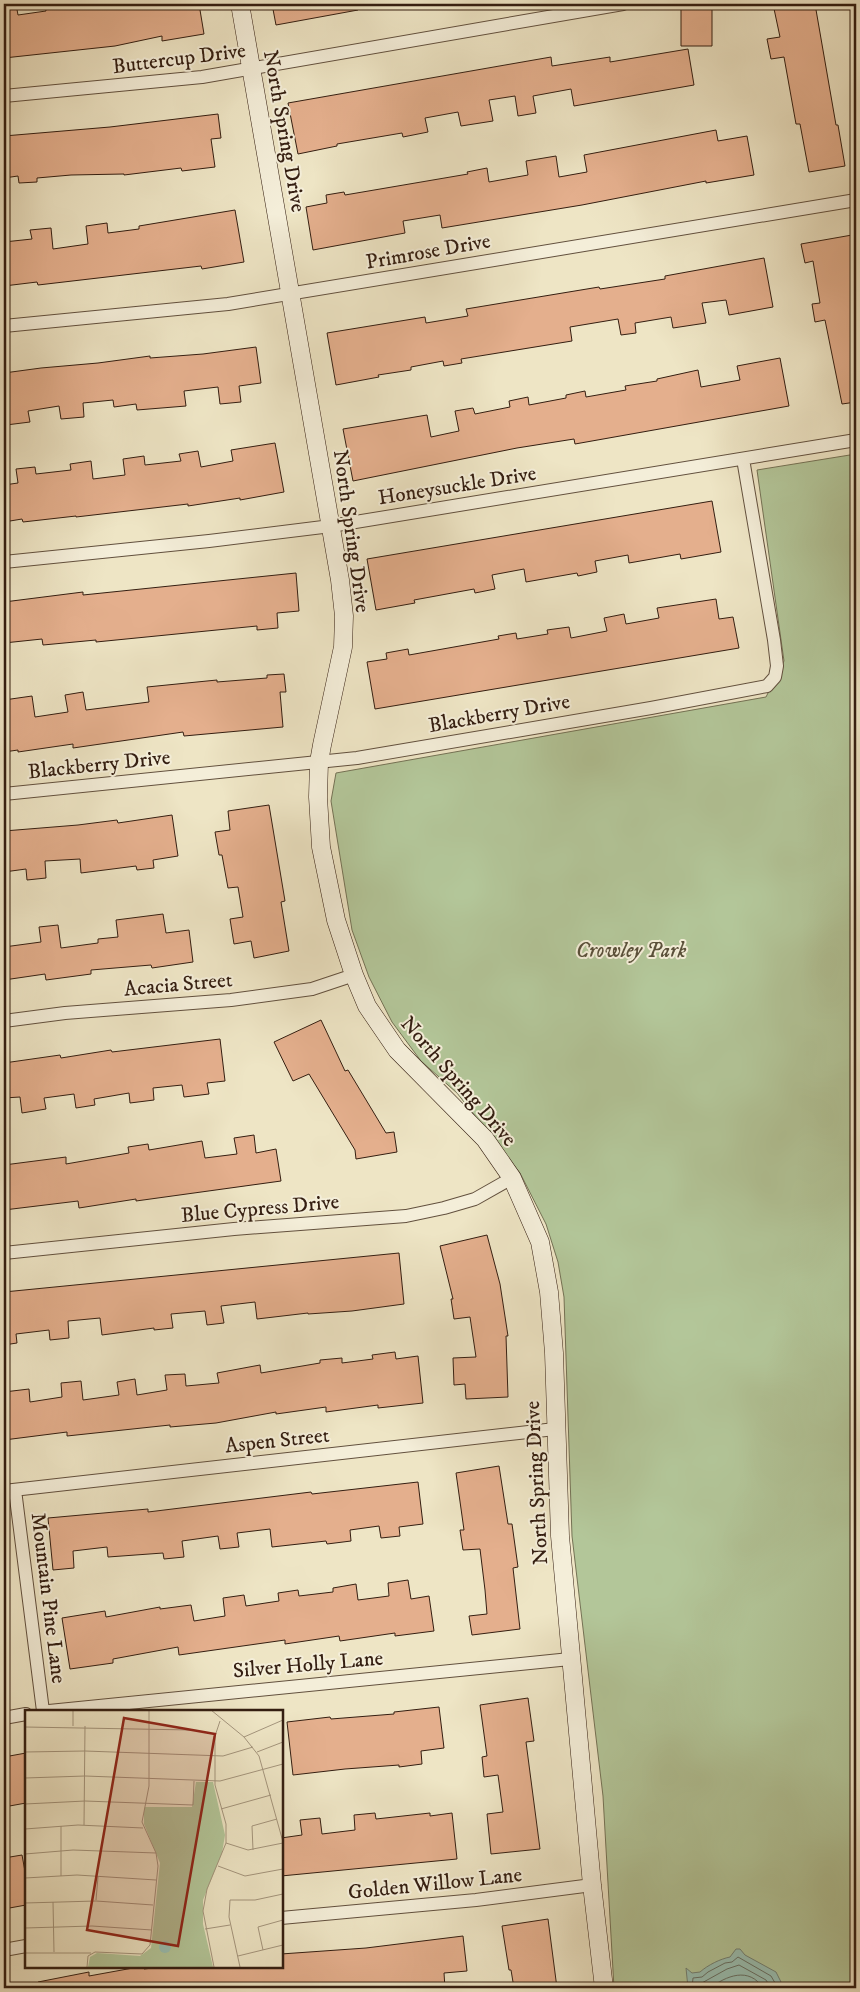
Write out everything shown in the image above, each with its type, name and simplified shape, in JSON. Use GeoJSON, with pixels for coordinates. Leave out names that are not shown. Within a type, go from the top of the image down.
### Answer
{"type":"FeatureCollection","features":[{"type":"Feature","properties":{"kind":"street","name":"North Spring Drive"},"geometry":{"type":"LineString","coordinates":[[240,4],[331,526],[344,616],[344,647],[319,762],[318,798],[321,847],[336,920],[354,975],[367,1006],[397,1050],[485,1138],[512,1178],[540,1242],[549,1292],[554,1353],[560,1536],[570,1659],[604,1988]]}},
{"type":"Feature","properties":{"kind":"street","name":"Buttercup Drive"},"geometry":{"type":"LineString","coordinates":[[4,96],[202,77],[251,70],[623,4]]}},
{"type":"Feature","properties":{"kind":"street","name":"Primrose Drive"},"geometry":{"type":"LineString","coordinates":[[4,326],[228,304],[856,200]]}},
{"type":"Feature","properties":{"kind":"street","name":"Honeysuckle Drive"},"geometry":{"type":"LineString","coordinates":[[4,562],[331,526],[856,440]]}},
{"type":"Feature","properties":{"kind":"street","name":"Blackberry Drive"},"geometry":{"type":"LineString","coordinates":[[4,794],[357,758],[767,686],[775,677],[776,657],[764,573],[742,459]]}},
{"type":"Feature","properties":{"kind":"street","name":"Acacia Street"},"geometry":{"type":"LineString","coordinates":[[4,1021],[240,999],[312,989],[354,975]]}},
{"type":"Feature","properties":{"kind":"street","name":"Blue Cypress Drive"},"geometry":{"type":"LineString","coordinates":[[4,1253],[234,1230],[406,1216],[475,1199],[512,1178]]}},
{"type":"Feature","properties":{"kind":"street","name":"Aspen Street"},"geometry":{"type":"LineString","coordinates":[[10,1490],[555,1429]]}},
{"type":"Feature","properties":{"kind":"street","name":"Mountain Pine Lane"},"geometry":{"type":"LineString","coordinates":[[10,1490],[43,1710]]}},
{"type":"Feature","properties":{"kind":"street","name":"Silver Holly Lane"},"geometry":{"type":"LineString","coordinates":[[59,1710],[570,1659]]}},
{"type":"Feature","properties":{"kind":"street"},"geometry":{"type":"LineString","coordinates":[[4,1718],[25,1714]]}},
{"type":"Feature","properties":{"kind":"street","name":"Golden Willow Lane"},"geometry":{"type":"LineString","coordinates":[[282,1918],[476,1900],[592,1885]]}},
{"type":"Feature","properties":{"kind":"street"},"geometry":{"type":"LineString","coordinates":[[4,1950],[25,1946]]}},
{"type":"Feature","properties":{"kind":"green space","name":"Crowley Park"},"geometry":{"type":"Polygon","coordinates":[[[856,454],[856,1988],[614,1988],[603,1796],[572,1536],[564,1297],[558,1262],[546,1224],[520,1173],[457,1093],[421,1061],[392,1022],[369,977],[352,930],[331,801],[336,773],[766,697],[784,661],[757,470],[856,454]]]}},
{"type":"Feature","properties":{"kind":"water"},"geometry":{"type":"Polygon","coordinates":[[[736,1949],[740,1949],[745,1955],[776,1972],[784,1988],[688,1988],[686,1968],[692,1973],[700,1972],[722,1959],[730,1957],[736,1949]]]}},
{"type":"Feature","properties":{"kind":"building"},"geometry":{"type":"Polygon","coordinates":[[[4,4],[16,4],[18,15],[46,11],[45,4],[199,4],[204,34],[162,41],[162,36],[115,46],[4,58],[4,4]]]}},
{"type":"Feature","properties":{"kind":"building"},"geometry":{"type":"Polygon","coordinates":[[[272,4],[358,4],[358,10],[276,25],[272,4]]]}},
{"type":"Feature","properties":{"kind":"building"},"geometry":{"type":"Polygon","coordinates":[[[681,4],[712,4],[712,46],[681,46],[681,4]]]}},
{"type":"Feature","properties":{"kind":"building"},"geometry":{"type":"Polygon","coordinates":[[[773,4],[815,4],[845,166],[809,172],[800,124],[796,124],[784,57],[771,59],[767,39],[780,37],[773,4]]]}},
{"type":"Feature","properties":{"kind":"building"},"geometry":{"type":"Polygon","coordinates":[[[688,49],[694,85],[574,106],[571,89],[533,96],[536,113],[518,116],[515,96],[489,100],[493,121],[461,126],[458,112],[425,118],[428,132],[403,137],[402,133],[337,144],[337,146],[298,154],[288,103],[551,57],[552,66],[610,57],[610,62],[688,49]]]}},
{"type":"Feature","properties":{"kind":"building"},"geometry":{"type":"Polygon","coordinates":[[[218,114],[221,138],[211,139],[215,167],[182,171],[181,168],[124,175],[71,175],[37,178],[37,182],[19,183],[18,176],[4,178],[4,136],[110,127],[218,114]]]}},
{"type":"Feature","properties":{"kind":"building"},"geometry":{"type":"Polygon","coordinates":[[[716,130],[718,141],[747,136],[754,175],[706,183],[706,181],[582,205],[442,228],[440,215],[403,221],[405,233],[313,250],[306,207],[327,203],[326,195],[344,192],[345,195],[468,174],[467,172],[487,168],[489,182],[528,175],[526,161],[556,156],[559,177],[587,172],[584,155],[716,130]]]}},
{"type":"Feature","properties":{"kind":"building"},"geometry":{"type":"Polygon","coordinates":[[[235,210],[244,262],[202,269],[201,266],[38,285],[37,282],[4,286],[4,242],[32,239],[30,230],[51,228],[53,249],[88,244],[86,226],[107,223],[108,233],[139,229],[139,226],[235,210]]]}},
{"type":"Feature","properties":{"kind":"building"},"geometry":{"type":"Polygon","coordinates":[[[852,235],[856,259],[856,402],[842,404],[825,320],[815,322],[812,304],[820,303],[813,261],[805,263],[801,244],[852,235]]]}},
{"type":"Feature","properties":{"kind":"building"},"geometry":{"type":"Polygon","coordinates":[[[764,258],[773,307],[729,315],[726,300],[702,303],[706,323],[673,328],[671,317],[635,323],[636,333],[621,335],[618,319],[570,327],[572,341],[461,359],[462,363],[444,366],[443,361],[411,367],[411,370],[378,375],[379,377],[336,385],[327,333],[425,317],[426,323],[468,316],[466,309],[599,287],[600,289],[665,279],[665,276],[764,258]]]}},
{"type":"Feature","properties":{"kind":"building"},"geometry":{"type":"Polygon","coordinates":[[[256,347],[261,383],[239,386],[241,402],[220,404],[218,387],[184,391],[186,406],[137,410],[136,404],[114,407],[113,400],[83,403],[84,417],[61,419],[59,406],[28,411],[30,422],[6,425],[4,373],[150,356],[150,358],[203,354],[256,347]]]}},
{"type":"Feature","properties":{"kind":"building"},"geometry":{"type":"Polygon","coordinates":[[[780,358],[789,406],[575,444],[574,439],[517,448],[353,481],[343,429],[427,415],[431,437],[459,431],[455,411],[473,408],[475,414],[510,407],[509,401],[528,397],[529,405],[566,398],[566,395],[585,391],[586,397],[626,390],[625,386],[657,381],[657,379],[698,370],[701,387],[740,380],[737,366],[780,358]]]}},
{"type":"Feature","properties":{"kind":"building"},"geometry":{"type":"Polygon","coordinates":[[[275,443],[284,492],[240,500],[240,498],[188,506],[188,504],[76,517],[23,522],[22,519],[4,522],[4,485],[18,483],[16,469],[35,467],[36,474],[71,470],[70,464],[91,461],[93,479],[125,475],[123,459],[144,456],[145,465],[181,461],[179,454],[198,451],[201,467],[233,461],[231,450],[275,443]]]}},
{"type":"Feature","properties":{"kind":"building"},"geometry":{"type":"Polygon","coordinates":[[[712,501],[721,552],[681,559],[680,554],[629,563],[628,555],[595,561],[597,572],[578,576],[577,573],[526,582],[524,569],[492,575],[495,589],[475,593],[474,589],[414,600],[415,603],[376,610],[367,559],[712,501]]]}},
{"type":"Feature","properties":{"kind":"building"},"geometry":{"type":"Polygon","coordinates":[[[296,573],[299,611],[277,613],[278,628],[257,630],[257,626],[96,642],[96,640],[43,645],[42,639],[4,643],[4,602],[83,592],[83,595],[296,573]]]}},
{"type":"Feature","properties":{"kind":"building"},"geometry":{"type":"Polygon","coordinates":[[[716,599],[719,619],[733,617],[739,648],[375,709],[367,662],[387,659],[386,653],[408,649],[409,655],[499,639],[498,636],[516,633],[517,639],[548,634],[547,630],[569,627],[571,638],[607,631],[604,618],[624,614],[626,624],[659,618],[657,608],[716,599]]]}},
{"type":"Feature","properties":{"kind":"building"},"geometry":{"type":"Polygon","coordinates":[[[284,674],[286,692],[280,692],[283,727],[184,736],[183,732],[73,748],[73,744],[18,752],[18,750],[4,752],[4,700],[32,696],[35,717],[68,712],[65,695],[83,692],[86,710],[149,702],[147,687],[217,680],[217,682],[267,678],[267,675],[284,674]]]}},
{"type":"Feature","properties":{"kind":"building"},"geometry":{"type":"Polygon","coordinates":[[[269,805],[285,901],[281,902],[289,951],[254,958],[251,941],[234,944],[230,919],[243,917],[238,887],[228,888],[222,855],[219,855],[215,832],[230,830],[228,811],[269,805]]]}},
{"type":"Feature","properties":{"kind":"building"},"geometry":{"type":"Polygon","coordinates":[[[172,815],[178,856],[153,860],[154,868],[137,870],[136,866],[81,873],[80,859],[45,861],[46,878],[27,880],[26,869],[4,872],[4,831],[117,820],[118,823],[172,815]]]}},
{"type":"Feature","properties":{"kind":"building"},"geometry":{"type":"Polygon","coordinates":[[[163,914],[166,933],[189,930],[193,962],[152,968],[151,965],[91,970],[91,974],[46,980],[45,974],[4,980],[4,947],[41,942],[39,927],[58,925],[61,948],[98,943],[98,939],[118,937],[116,920],[163,914]]]}},
{"type":"Feature","properties":{"kind":"building"},"geometry":{"type":"Polygon","coordinates":[[[321,1020],[345,1071],[348,1070],[386,1133],[394,1132],[397,1152],[356,1159],[355,1150],[309,1074],[293,1081],[274,1042],[321,1020]]]}},
{"type":"Feature","properties":{"kind":"building"},"geometry":{"type":"Polygon","coordinates":[[[220,1039],[225,1081],[207,1083],[209,1094],[184,1097],[182,1085],[153,1088],[154,1100],[130,1103],[129,1093],[94,1099],[95,1105],[76,1108],[74,1094],[44,1098],[46,1109],[22,1113],[20,1097],[4,1098],[4,1063],[60,1055],[61,1058],[111,1050],[112,1052],[220,1039]]]}},
{"type":"Feature","properties":{"kind":"building"},"geometry":{"type":"Polygon","coordinates":[[[254,1135],[256,1153],[276,1149],[281,1181],[79,1208],[78,1201],[4,1210],[4,1165],[66,1157],[66,1164],[129,1153],[128,1147],[148,1144],[149,1150],[202,1141],[205,1158],[237,1154],[234,1138],[254,1135]]]}},
{"type":"Feature","properties":{"kind":"building"},"geometry":{"type":"Polygon","coordinates":[[[487,1235],[500,1284],[508,1336],[506,1336],[508,1397],[466,1399],[465,1384],[454,1385],[453,1358],[476,1357],[470,1317],[454,1319],[451,1299],[453,1299],[440,1246],[487,1235]]]}},
{"type":"Feature","properties":{"kind":"building"},"geometry":{"type":"Polygon","coordinates":[[[399,1253],[404,1304],[352,1311],[308,1313],[257,1319],[255,1302],[221,1306],[224,1323],[207,1325],[205,1311],[171,1314],[173,1328],[154,1330],[154,1328],[102,1335],[100,1318],[68,1321],[69,1338],[50,1340],[49,1330],[16,1334],[17,1343],[4,1345],[4,1292],[399,1253]]]}},
{"type":"Feature","properties":{"kind":"building"},"geometry":{"type":"Polygon","coordinates":[[[395,1352],[396,1359],[418,1356],[423,1403],[378,1408],[378,1405],[326,1412],[326,1407],[276,1414],[276,1412],[216,1423],[170,1427],[170,1425],[67,1436],[67,1432],[4,1440],[4,1392],[29,1389],[30,1402],[62,1397],[61,1383],[81,1381],[83,1400],[119,1395],[117,1382],[135,1379],[137,1395],[167,1390],[165,1375],[185,1374],[186,1386],[219,1383],[217,1373],[260,1365],[261,1373],[320,1363],[320,1360],[342,1358],[342,1363],[373,1359],[372,1355],[395,1352]]]}},
{"type":"Feature","properties":{"kind":"building"},"geometry":{"type":"Polygon","coordinates":[[[499,1466],[508,1524],[512,1524],[518,1567],[513,1568],[520,1629],[472,1635],[469,1616],[487,1614],[485,1590],[480,1549],[463,1550],[460,1530],[464,1530],[456,1473],[499,1466]]]}},
{"type":"Feature","properties":{"kind":"building"},"geometry":{"type":"Polygon","coordinates":[[[418,1482],[423,1524],[399,1527],[400,1536],[381,1538],[379,1526],[350,1530],[351,1541],[327,1544],[326,1541],[272,1547],[270,1529],[237,1533],[239,1547],[220,1549],[218,1536],[182,1541],[184,1557],[164,1559],[163,1553],[108,1557],[107,1547],[73,1551],[74,1568],[53,1570],[48,1518],[148,1509],[148,1512],[311,1492],[312,1494],[418,1482]]]}},
{"type":"Feature","properties":{"kind":"building"},"geometry":{"type":"Polygon","coordinates":[[[408,1580],[411,1599],[429,1596],[434,1631],[395,1636],[395,1633],[340,1641],[339,1636],[285,1644],[285,1640],[179,1655],[178,1647],[113,1659],[113,1663],[70,1669],[62,1618],[105,1611],[106,1617],[160,1607],[160,1609],[191,1605],[194,1621],[225,1616],[223,1598],[244,1595],[246,1606],[279,1601],[278,1593],[298,1590],[299,1596],[333,1592],[333,1588],[356,1584],[358,1600],[389,1596],[388,1583],[408,1580]]]}},
{"type":"Feature","properties":{"kind":"building"},"geometry":{"type":"Polygon","coordinates":[[[528,1698],[534,1741],[526,1742],[540,1849],[491,1854],[487,1814],[503,1812],[498,1775],[484,1777],[482,1757],[487,1756],[480,1705],[528,1698]]]}},
{"type":"Feature","properties":{"kind":"building"},"geometry":{"type":"Polygon","coordinates":[[[439,1707],[444,1748],[421,1751],[422,1764],[399,1767],[399,1765],[345,1769],[293,1775],[287,1722],[330,1717],[331,1719],[394,1714],[394,1712],[439,1707]]]}},
{"type":"Feature","properties":{"kind":"building"},"geometry":{"type":"Polygon","coordinates":[[[25,1753],[25,1803],[4,1807],[4,1757],[25,1753]]]}},
{"type":"Feature","properties":{"kind":"building"},"geometry":{"type":"Polygon","coordinates":[[[375,1813],[376,1819],[430,1813],[430,1816],[452,1813],[457,1859],[282,1876],[282,1838],[302,1835],[300,1820],[320,1818],[322,1834],[355,1830],[354,1815],[375,1813]]]}},
{"type":"Feature","properties":{"kind":"building"},"geometry":{"type":"Polygon","coordinates":[[[22,1855],[25,1872],[25,1905],[4,1909],[4,1858],[22,1855]]]}},
{"type":"Feature","properties":{"kind":"building"},"geometry":{"type":"Polygon","coordinates":[[[548,1919],[557,1988],[514,1988],[502,1926],[548,1919]]]}},
{"type":"Feature","properties":{"kind":"building"},"geometry":{"type":"Polygon","coordinates":[[[463,1936],[467,1971],[444,1973],[445,1988],[372,1988],[371,1984],[338,1988],[39,1988],[38,1982],[89,1972],[89,1976],[138,1967],[144,1967],[144,1969],[161,1967],[282,1967],[282,1954],[366,1948],[463,1936]]]}}]}
